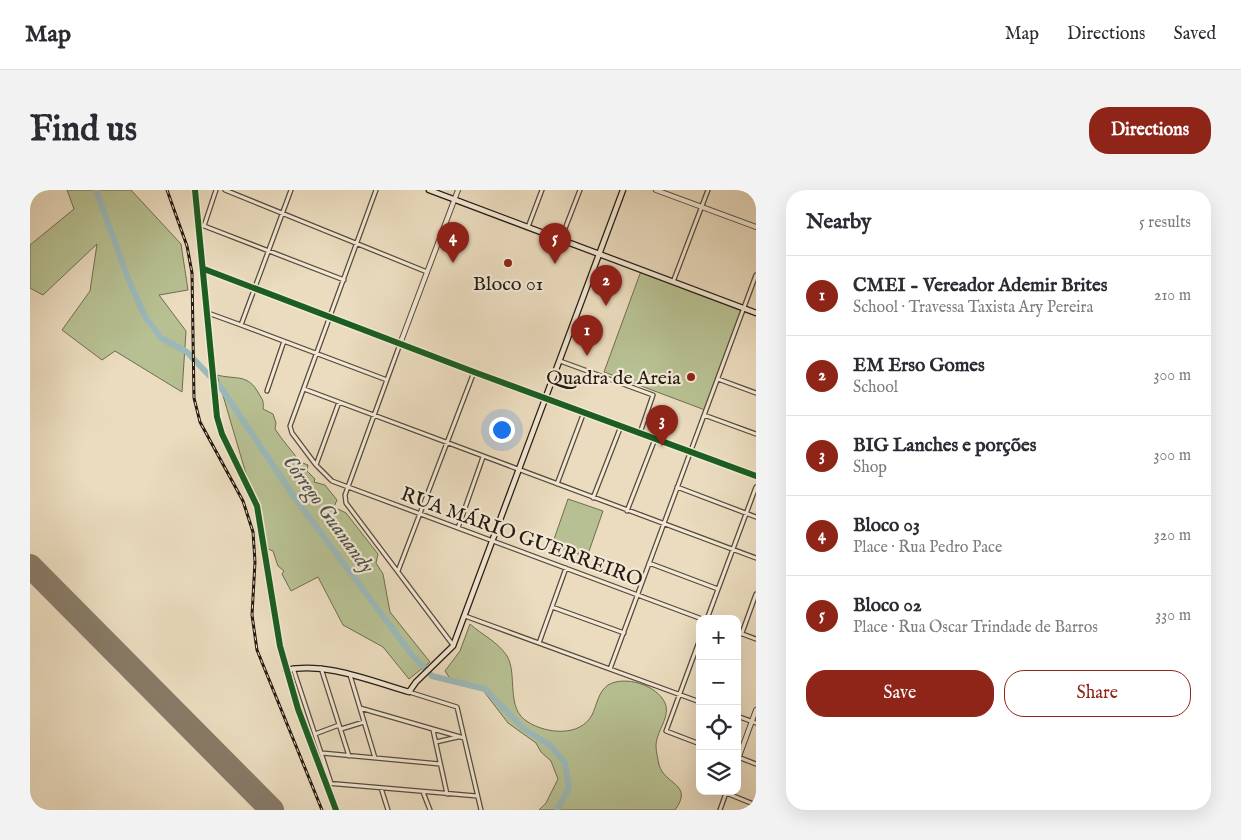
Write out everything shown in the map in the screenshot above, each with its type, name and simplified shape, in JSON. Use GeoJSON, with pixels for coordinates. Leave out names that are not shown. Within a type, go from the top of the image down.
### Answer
{"type":"FeatureCollection","features":[{"type":"Feature","properties":{"kind":"main road"},"geometry":{"type":"LineString","coordinates":[[195,190],[202,225],[214,392],[222,434],[257,506],[280,646],[286,670],[298,709],[329,783],[336,810]]}},
{"type":"Feature","properties":{"kind":"main road"},"geometry":{"type":"LineString","coordinates":[[429,190],[743,310],[756,313]]}},
{"type":"Feature","properties":{"kind":"main road"},"geometry":{"type":"LineString","coordinates":[[286,670],[304,666],[321,668],[409,692],[418,680],[454,646],[623,190]]}},
{"type":"Feature","properties":{"kind":"street"},"geometry":{"type":"LineString","coordinates":[[216,190],[202,225],[344,280]]}},
{"type":"Feature","properties":{"kind":"street"},"geometry":{"type":"LineString","coordinates":[[224,190],[427,272]]}},
{"type":"Feature","properties":{"kind":"street"},"geometry":{"type":"LineString","coordinates":[[241,325],[291,190]]}},
{"type":"Feature","properties":{"kind":"street"},"geometry":{"type":"LineString","coordinates":[[316,466],[292,433],[290,426],[376,190]]}},
{"type":"Feature","properties":{"kind":"street"},"geometry":{"type":"LineString","coordinates":[[454,646],[350,509],[345,495],[458,190]]}},
{"type":"Feature","properties":{"kind":"street"},"geometry":{"type":"LineString","coordinates":[[528,227],[542,190]]}},
{"type":"Feature","properties":{"kind":"street"},"geometry":{"type":"LineString","coordinates":[[561,239],[580,190]]}},
{"type":"Feature","properties":{"kind":"street"},"geometry":{"type":"LineString","coordinates":[[656,190],[756,227]]}},
{"type":"Feature","properties":{"kind":"street"},"geometry":{"type":"LineString","coordinates":[[673,282],[708,190]]}},
{"type":"Feature","properties":{"kind":"street"},"geometry":{"type":"LineString","coordinates":[[204,269],[330,318],[756,476]]}},
{"type":"Feature","properties":{"kind":"street"},"geometry":{"type":"LineString","coordinates":[[610,669],[756,276]]}},
{"type":"Feature","properties":{"kind":"street"},"geometry":{"type":"LineString","coordinates":[[208,313],[317,352],[387,380]]}},
{"type":"Feature","properties":{"kind":"street"},"geometry":{"type":"LineString","coordinates":[[267,391],[284,340]]}},
{"type":"Feature","properties":{"kind":"street"},"geometry":{"type":"LineString","coordinates":[[560,361],[654,394],[640,433]]}},
{"type":"Feature","properties":{"kind":"street"},"geometry":{"type":"LineString","coordinates":[[398,571],[474,372]]}},
{"type":"Feature","properties":{"kind":"street"},"geometry":{"type":"LineString","coordinates":[[718,379],[756,393]]}},
{"type":"Feature","properties":{"kind":"street"},"geometry":{"type":"LineString","coordinates":[[304,389],[756,558]]}},
{"type":"Feature","properties":{"kind":"street"},"geometry":{"type":"LineString","coordinates":[[316,466],[339,402]]}},
{"type":"Feature","properties":{"kind":"street"},"geometry":{"type":"LineString","coordinates":[[557,484],[584,412]]}},
{"type":"Feature","properties":{"kind":"street"},"geometry":{"type":"LineString","coordinates":[[704,415],[756,434]]}},
{"type":"Feature","properties":{"kind":"street"},"geometry":{"type":"LineString","coordinates":[[593,498],[621,426]]}},
{"type":"Feature","properties":{"kind":"street"},"geometry":{"type":"LineString","coordinates":[[627,511],[655,439]]}},
{"type":"Feature","properties":{"kind":"street"},"geometry":{"type":"LineString","coordinates":[[458,528],[484,457]]}},
{"type":"Feature","properties":{"kind":"street","name":"RUA MÁRIO GUERREIRO"},"geometry":{"type":"LineString","coordinates":[[316,466],[332,481],[696,617]]}},
{"type":"Feature","properties":{"kind":"street"},"geometry":{"type":"LineString","coordinates":[[678,487],[756,517]]}},
{"type":"Feature","properties":{"kind":"street"},"geometry":{"type":"LineString","coordinates":[[708,615],[756,487]]}},
{"type":"Feature","properties":{"kind":"street"},"geometry":{"type":"LineString","coordinates":[[649,563],[718,589]]}},
{"type":"Feature","properties":{"kind":"street"},"geometry":{"type":"LineString","coordinates":[[539,643],[566,568]]}},
{"type":"Feature","properties":{"kind":"street"},"geometry":{"type":"LineString","coordinates":[[756,594],[742,633],[756,639]]}},
{"type":"Feature","properties":{"kind":"street"},"geometry":{"type":"LineString","coordinates":[[552,607],[624,633]]}},
{"type":"Feature","properties":{"kind":"street"},"geometry":{"type":"LineString","coordinates":[[465,616],[696,700]]}},
{"type":"Feature","properties":{"kind":"street"},"geometry":{"type":"LineString","coordinates":[[696,649],[666,731],[696,742]]}},
{"type":"Feature","properties":{"kind":"street"},"geometry":{"type":"LineString","coordinates":[[293,668],[329,783],[478,796]]}},
{"type":"Feature","properties":{"kind":"street"},"geometry":{"type":"LineString","coordinates":[[321,668],[349,756]]}},
{"type":"Feature","properties":{"kind":"street"},"geometry":{"type":"LineString","coordinates":[[350,675],[375,758]]}},
{"type":"Feature","properties":{"kind":"street"},"geometry":{"type":"LineString","coordinates":[[409,692],[457,707],[481,810]]}},
{"type":"Feature","properties":{"kind":"street"},"geometry":{"type":"LineString","coordinates":[[360,708],[464,738]]}},
{"type":"Feature","properties":{"kind":"street"},"geometry":{"type":"LineString","coordinates":[[741,752],[754,722],[756,710]]}},
{"type":"Feature","properties":{"kind":"street"},"geometry":{"type":"LineString","coordinates":[[741,717],[754,722]]}},
{"type":"Feature","properties":{"kind":"street"},"geometry":{"type":"LineString","coordinates":[[315,734],[364,722]]}},
{"type":"Feature","properties":{"kind":"street"},"geometry":{"type":"LineString","coordinates":[[433,730],[447,794]]}},
{"type":"Feature","properties":{"kind":"street"},"geometry":{"type":"LineString","coordinates":[[436,742],[458,737]]}},
{"type":"Feature","properties":{"kind":"street"},"geometry":{"type":"LineString","coordinates":[[321,753],[440,764]]}},
{"type":"Feature","properties":{"kind":"street"},"geometry":{"type":"LineString","coordinates":[[741,760],[756,764]]}},
{"type":"Feature","properties":{"kind":"street"},"geometry":{"type":"LineString","coordinates":[[381,788],[388,810]]}},
{"type":"Feature","properties":{"kind":"street"},"geometry":{"type":"LineString","coordinates":[[424,792],[430,810]]}},
{"type":"Feature","properties":{"kind":"street"},"geometry":{"type":"LineString","coordinates":[[720,810],[725,795]]}},
{"type":"Feature","properties":{"kind":"street"},"geometry":{"type":"LineString","coordinates":[[733,795],[756,805]]}},
{"type":"Feature","properties":{"kind":"green space"},"geometry":{"type":"Polygon","coordinates":[[[67,190],[131,190],[181,244],[188,290],[159,295],[186,331],[182,392],[115,351],[102,360],[62,330],[90,291],[97,244],[43,295],[30,288],[30,245],[74,209],[67,190]]]}},
{"type":"Feature","properties":{"kind":"green space"},"geometry":{"type":"Polygon","coordinates":[[[641,271],[743,310],[705,410],[604,372],[641,271]]]}},
{"type":"Feature","properties":{"kind":"green space"},"geometry":{"type":"Polygon","coordinates":[[[217,375],[241,378],[255,387],[262,400],[263,409],[273,414],[276,423],[275,429],[281,438],[300,462],[308,465],[307,471],[315,479],[314,482],[325,485],[337,500],[334,507],[346,513],[378,554],[376,563],[383,574],[390,612],[430,662],[409,679],[383,647],[343,625],[318,577],[291,591],[282,574],[284,571],[278,566],[273,551],[268,549],[217,375]]]}},
{"type":"Feature","properties":{"kind":"green space"},"geometry":{"type":"Polygon","coordinates":[[[568,499],[603,511],[587,557],[552,545],[568,499]]]}},
{"type":"Feature","properties":{"kind":"green space"},"geometry":{"type":"Polygon","coordinates":[[[470,624],[494,642],[507,656],[512,672],[514,700],[517,709],[528,722],[544,729],[563,731],[580,727],[592,715],[602,691],[608,685],[615,682],[623,681],[640,684],[655,691],[665,703],[666,708],[665,719],[658,735],[656,748],[662,772],[680,790],[680,801],[675,810],[539,810],[546,803],[558,779],[551,761],[541,752],[536,743],[508,723],[482,689],[472,684],[451,680],[445,671],[460,651],[470,624]]]}},
{"type":"Feature","properties":{"kind":"waterway","name":"Córrego Guanandy"},"geometry":{"type":"LineString","coordinates":[[96,190],[128,278],[144,315],[161,338],[187,352],[222,389],[297,501],[412,655],[432,676],[485,689],[523,728],[551,746],[565,763],[569,788],[557,810]]}},
{"type":"Feature","properties":{"kind":"runway"},"geometry":{"type":"LineString","coordinates":[[30,566],[272,810]]}},
{"type":"Feature","properties":{"kind":"railway"},"geometry":{"type":"LineString","coordinates":[[167,190],[187,246],[192,273],[194,398],[200,422],[243,501],[253,532],[255,562],[252,615],[257,650],[322,810]]}},
{"type":"Feature","properties":{"kind":"cycle path"},"geometry":{"type":"LineString","coordinates":[[195,190],[217,417],[222,434],[257,506],[280,646],[298,709],[336,810]]}},
{"type":"Feature","properties":{"kind":"cycle path"},"geometry":{"type":"LineString","coordinates":[[204,269],[474,372],[756,476]]}},
{"type":"Feature","properties":{"kind":"place","name":"Bloco 03"},"geometry":{"type":"Point","coordinates":[453,263]}},
{"type":"Feature","properties":{"kind":"place","name":"Bloco 01"},"geometry":{"type":"Point","coordinates":[508,263]}},
{"type":"Feature","properties":{"kind":"place","name":"Bloco 02"},"geometry":{"type":"Point","coordinates":[555,264]}},
{"type":"Feature","properties":{"kind":"place","name":"EM Erso Gomes"},"geometry":{"type":"Point","coordinates":[606,306]}},
{"type":"Feature","properties":{"kind":"place","name":"CMEI - Vereador Ademir Brites"},"geometry":{"type":"Point","coordinates":[587,356]}},
{"type":"Feature","properties":{"kind":"place","name":"Quadra de Areia"},"geometry":{"type":"Point","coordinates":[691,377]}},
{"type":"Feature","properties":{"kind":"place","name":"BIG Lanches e porções"},"geometry":{"type":"Point","coordinates":[662,446]}}]}
